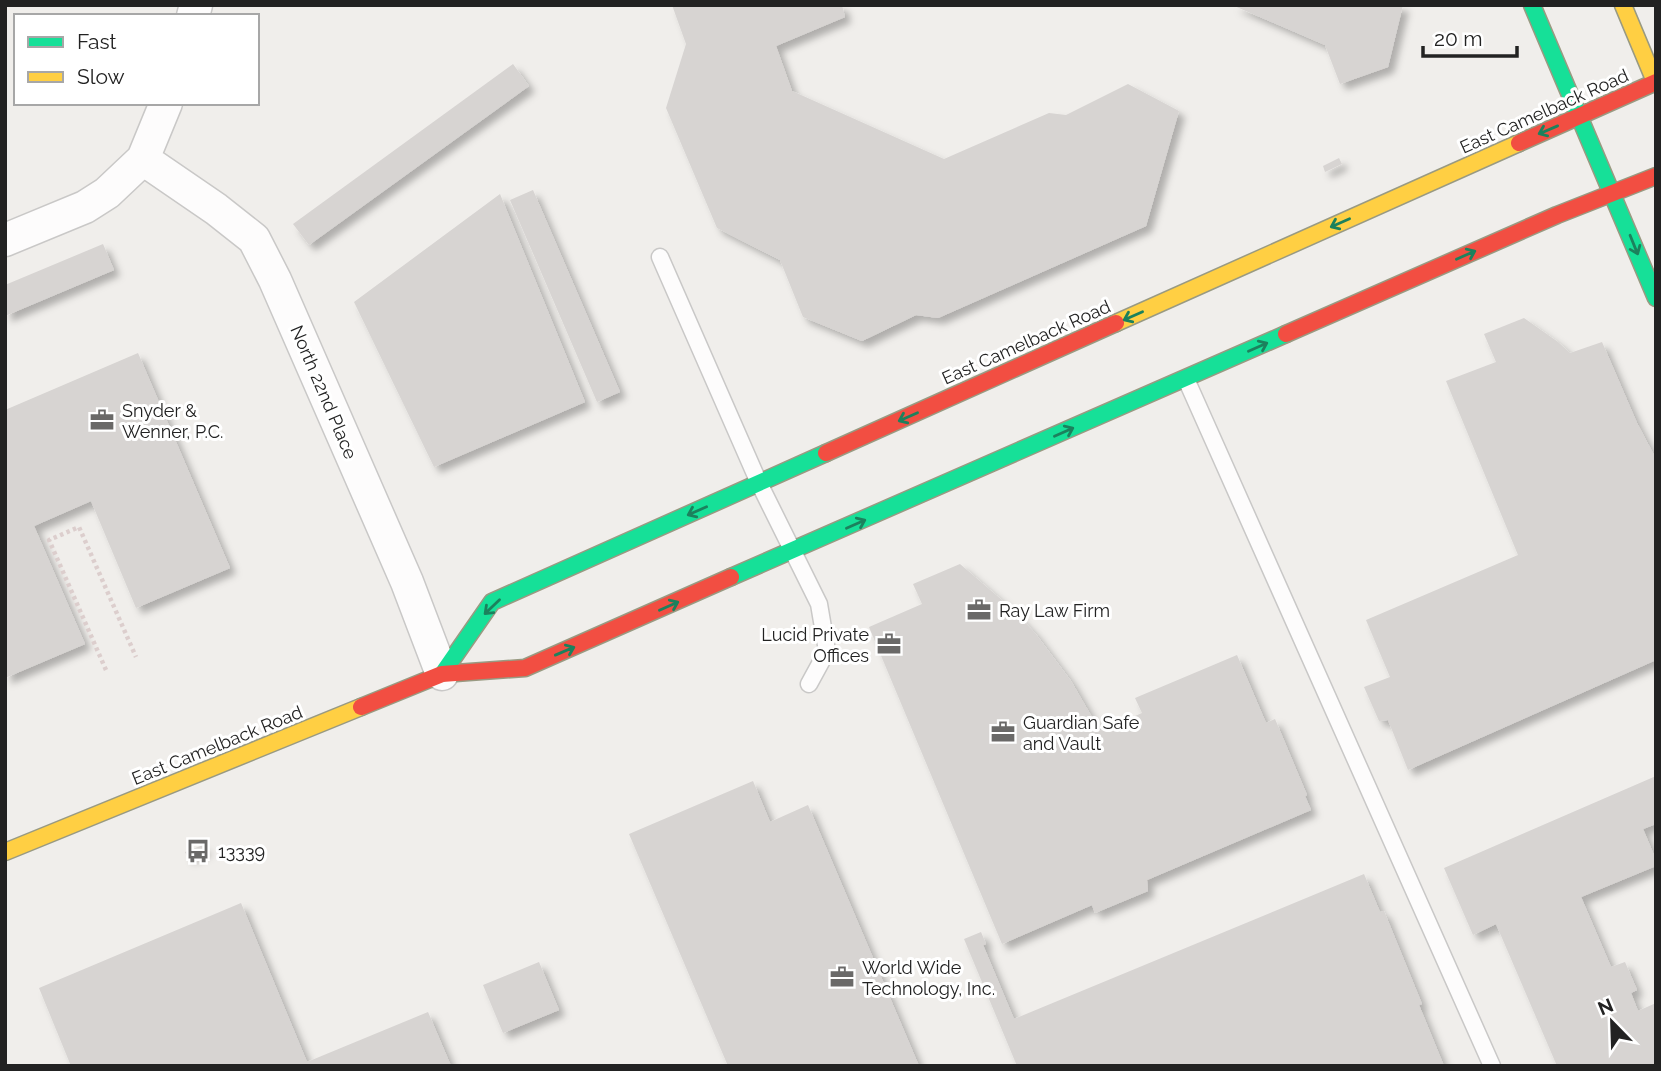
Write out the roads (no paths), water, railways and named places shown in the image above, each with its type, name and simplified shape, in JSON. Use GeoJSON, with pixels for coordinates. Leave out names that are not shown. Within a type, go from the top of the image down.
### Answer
{"type":"FeatureCollection","features":[{"type":"Feature","properties":{"kind":"main road"},"geometry":{"type":"LineString","coordinates":[[1532,5],[1656,298]]}},
{"type":"Feature","properties":{"kind":"main road"},"geometry":{"type":"LineString","coordinates":[[1623,5],[1656,83]]}},
{"type":"Feature","properties":{"kind":"main road","name":"East Camelback Road"},"geometry":{"type":"LineString","coordinates":[[442,674],[492,603],[1656,83]]}},
{"type":"Feature","properties":{"kind":"main road","name":"East Camelback Road"},"geometry":{"type":"LineString","coordinates":[[5,852],[442,674],[525,668],[1612,192],[1656,176]]}},
{"type":"Feature","properties":{"kind":"street"},"geometry":{"type":"LineString","coordinates":[[5,240],[85,207],[107,193],[143,159],[165,105]]}},
{"type":"Feature","properties":{"kind":"street","name":"North 22nd Place"},"geometry":{"type":"LineString","coordinates":[[143,159],[216,209],[254,239],[275,280],[407,582],[442,674]]}},
{"type":"Feature","properties":{"kind":"lane"},"geometry":{"type":"LineString","coordinates":[[660,257],[759,483],[819,604],[827,650],[809,684]]}},
{"type":"Feature","properties":{"kind":"lane"},"geometry":{"type":"LineString","coordinates":[[1186,379],[1492,1066]]}},
{"type":"Feature","properties":{"kind":"place","name":"Snyder & Wenner, P.C."},"geometry":{"type":"Point","coordinates":[102,420]}},
{"type":"Feature","properties":{"kind":"place","name":"Ray Law Firm"},"geometry":{"type":"Point","coordinates":[979,610]}},
{"type":"Feature","properties":{"kind":"place","name":"Lucid Private Offices"},"geometry":{"type":"Point","coordinates":[889,644]}},
{"type":"Feature","properties":{"kind":"place","name":"Guardian Safe and Vault"},"geometry":{"type":"Point","coordinates":[1003,732]}},
{"type":"Feature","properties":{"kind":"place","name":"13339"},"geometry":{"type":"Point","coordinates":[198,851]}},
{"type":"Feature","properties":{"kind":"place","name":"World Wide Technology, Inc."},"geometry":{"type":"Point","coordinates":[842,977]}}]}
